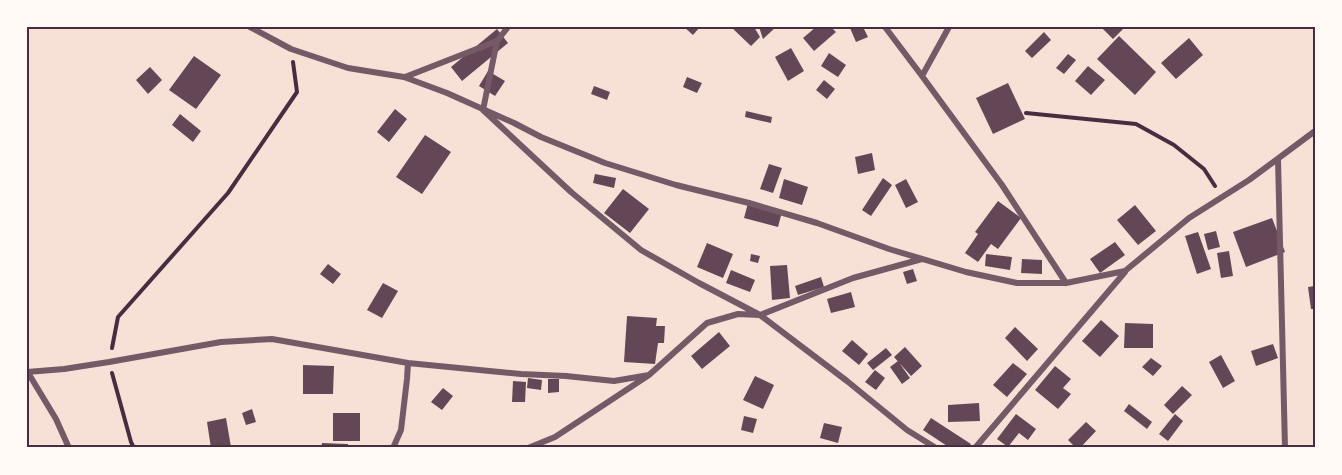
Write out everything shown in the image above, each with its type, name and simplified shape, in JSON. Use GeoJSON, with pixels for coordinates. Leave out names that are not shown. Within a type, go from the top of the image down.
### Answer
{"type":"FeatureCollection","features":[{"type":"Feature","properties":{"kind":"street"},"geometry":{"type":"LineString","coordinates":[[250,27],[291,49],[348,68],[404,77],[447,93],[605,163],[676,185],[817,223],[889,249],[966,272],[1017,283],[1066,283],[1125,271]]}},
{"type":"Feature","properties":{"kind":"street"},"geometry":{"type":"LineString","coordinates":[[483,110],[497,41],[508,27]]}},
{"type":"Feature","properties":{"kind":"street"},"geometry":{"type":"LineString","coordinates":[[885,27],[1002,185],[1066,283]]}},
{"type":"Feature","properties":{"kind":"street"},"geometry":{"type":"LineString","coordinates":[[922,76],[949,27]]}},
{"type":"Feature","properties":{"kind":"street"},"geometry":{"type":"LineString","coordinates":[[404,77],[497,41]]}},
{"type":"Feature","properties":{"kind":"street"},"geometry":{"type":"LineString","coordinates":[[483,110],[571,192],[641,250],[760,315],[932,447]]}},
{"type":"Feature","properties":{"kind":"street"},"geometry":{"type":"LineString","coordinates":[[975,448],[1125,271],[1189,218],[1249,180],[1315,131]]}},
{"type":"Feature","properties":{"kind":"street"},"geometry":{"type":"LineString","coordinates":[[1278,159],[1285,448]]}},
{"type":"Feature","properties":{"kind":"street"},"geometry":{"type":"LineString","coordinates":[[528,448],[555,437],[649,375],[707,323],[738,314],[760,315],[853,278],[922,259]]}},
{"type":"Feature","properties":{"kind":"street"},"geometry":{"type":"LineString","coordinates":[[69,448],[56,419],[27,372],[64,369],[221,342],[272,339],[408,363],[521,374],[614,381],[649,375]]}},
{"type":"Feature","properties":{"kind":"street"},"geometry":{"type":"LineString","coordinates":[[393,448],[400,430],[408,363]]}},
{"type":"Feature","properties":{"kind":"path"},"geometry":{"type":"LineString","coordinates":[[134,448],[109,362],[118,317],[228,193],[297,92],[291,49]]}},
{"type":"Feature","properties":{"kind":"path"},"geometry":{"type":"LineString","coordinates":[[1026,113],[1136,124],[1174,145],[1204,169],[1223,196]]}},
{"type":"Feature","properties":{"kind":"building"},"geometry":{"type":"Polygon","coordinates":[[[684,27],[700,27],[693,35],[684,27]]]}},
{"type":"Feature","properties":{"kind":"building"},"geometry":{"type":"Polygon","coordinates":[[[731,27],[754,27],[760,37],[751,46],[731,27]]]}},
{"type":"Feature","properties":{"kind":"building"},"geometry":{"type":"Polygon","coordinates":[[[759,27],[776,27],[763,39],[759,27]]]}},
{"type":"Feature","properties":{"kind":"building"},"geometry":{"type":"Polygon","coordinates":[[[816,27],[831,27],[836,32],[814,51],[803,38],[816,27]]]}},
{"type":"Feature","properties":{"kind":"building"},"geometry":{"type":"Polygon","coordinates":[[[863,27],[868,37],[856,42],[850,28],[863,27]]]}},
{"type":"Feature","properties":{"kind":"building"},"geometry":{"type":"Polygon","coordinates":[[[1101,27],[1125,27],[1113,39],[1101,27]]]}},
{"type":"Feature","properties":{"kind":"building"},"geometry":{"type":"Polygon","coordinates":[[[497,29],[508,43],[462,81],[451,67],[497,29]]]}},
{"type":"Feature","properties":{"kind":"building"},"geometry":{"type":"Polygon","coordinates":[[[1044,32],[1051,40],[1032,58],[1025,51],[1044,32]]]}},
{"type":"Feature","properties":{"kind":"building"},"geometry":{"type":"Polygon","coordinates":[[[1119,36],[1156,72],[1135,95],[1097,59],[1119,36]]]}},
{"type":"Feature","properties":{"kind":"building"},"geometry":{"type":"Polygon","coordinates":[[[1189,38],[1203,55],[1176,79],[1161,63],[1189,38]]]}},
{"type":"Feature","properties":{"kind":"building"},"geometry":{"type":"Polygon","coordinates":[[[791,48],[804,71],[788,81],[775,57],[791,48]]]}},
{"type":"Feature","properties":{"kind":"building"},"geometry":{"type":"Polygon","coordinates":[[[829,53],[846,65],[838,77],[821,66],[829,53]]]}},
{"type":"Feature","properties":{"kind":"building"},"geometry":{"type":"Polygon","coordinates":[[[1068,54],[1076,60],[1064,74],[1056,68],[1068,54]]]}},
{"type":"Feature","properties":{"kind":"building"},"geometry":{"type":"Polygon","coordinates":[[[194,56],[221,75],[196,109],[169,90],[194,56]]]}},
{"type":"Feature","properties":{"kind":"building"},"geometry":{"type":"Polygon","coordinates":[[[1088,66],[1105,80],[1091,95],[1075,81],[1088,66]]]}},
{"type":"Feature","properties":{"kind":"building"},"geometry":{"type":"Polygon","coordinates":[[[150,67],[162,80],[148,94],[136,80],[150,67]]]}},
{"type":"Feature","properties":{"kind":"building"},"geometry":{"type":"Polygon","coordinates":[[[488,71],[505,81],[495,96],[479,86],[488,71]]]}},
{"type":"Feature","properties":{"kind":"building"},"geometry":{"type":"Polygon","coordinates":[[[687,77],[702,83],[697,93],[683,87],[687,77]]]}},
{"type":"Feature","properties":{"kind":"building"},"geometry":{"type":"Polygon","coordinates":[[[824,80],[835,89],[827,99],[816,90],[824,80]]]}},
{"type":"Feature","properties":{"kind":"building"},"geometry":{"type":"Polygon","coordinates":[[[1008,83],[1025,119],[993,134],[976,98],[1008,83]]]}},
{"type":"Feature","properties":{"kind":"building"},"geometry":{"type":"Polygon","coordinates":[[[594,86],[610,92],[607,100],[591,94],[594,86]]]}},
{"type":"Feature","properties":{"kind":"building"},"geometry":{"type":"Polygon","coordinates":[[[395,109],[407,119],[389,142],[377,132],[395,109]]]}},
{"type":"Feature","properties":{"kind":"building"},"geometry":{"type":"Polygon","coordinates":[[[746,111],[772,117],[771,123],[745,117],[746,111]]]}},
{"type":"Feature","properties":{"kind":"building"},"geometry":{"type":"Polygon","coordinates":[[[180,114],[201,131],[193,142],[172,125],[180,114]]]}},
{"type":"Feature","properties":{"kind":"building"},"geometry":{"type":"Polygon","coordinates":[[[425,135],[451,152],[422,194],[396,177],[425,135]]]}},
{"type":"Feature","properties":{"kind":"building"},"geometry":{"type":"Polygon","coordinates":[[[872,153],[875,170],[858,174],[855,157],[872,153]]]}},
{"type":"Feature","properties":{"kind":"building"},"geometry":{"type":"Polygon","coordinates":[[[769,164],[782,168],[773,193],[760,189],[769,164]]]}},
{"type":"Feature","properties":{"kind":"building"},"geometry":{"type":"Polygon","coordinates":[[[595,174],[616,178],[614,188],[593,183],[595,174]]]}},
{"type":"Feature","properties":{"kind":"building"},"geometry":{"type":"Polygon","coordinates":[[[883,178],[892,185],[871,216],[862,210],[883,178]]]}},
{"type":"Feature","properties":{"kind":"building"},"geometry":{"type":"Polygon","coordinates":[[[784,179],[808,187],[802,205],[779,198],[784,179]]]}},
{"type":"Feature","properties":{"kind":"building"},"geometry":{"type":"Polygon","coordinates":[[[906,179],[918,202],[906,208],[895,185],[906,179]]]}},
{"type":"Feature","properties":{"kind":"building"},"geometry":{"type":"Polygon","coordinates":[[[623,189],[649,209],[630,233],[604,213],[623,189]]]}},
{"type":"Feature","properties":{"kind":"building"},"geometry":{"type":"Polygon","coordinates":[[[998,201],[1021,218],[998,249],[991,244],[978,262],[965,253],[978,234],[975,232],[998,201]]]}},
{"type":"Feature","properties":{"kind":"building"},"geometry":{"type":"Polygon","coordinates":[[[748,203],[782,212],[778,227],[744,218],[748,203]]]}},
{"type":"Feature","properties":{"kind":"building"},"geometry":{"type":"Polygon","coordinates":[[[1135,205],[1156,231],[1138,245],[1117,220],[1135,205]]]}},
{"type":"Feature","properties":{"kind":"building"},"geometry":{"type":"Polygon","coordinates":[[[1272,218],[1285,252],[1246,267],[1233,232],[1272,218]]]}},
{"type":"Feature","properties":{"kind":"building"},"geometry":{"type":"Polygon","coordinates":[[[1216,231],[1220,247],[1208,250],[1204,234],[1216,231]]]}},
{"type":"Feature","properties":{"kind":"building"},"geometry":{"type":"Polygon","coordinates":[[[1198,232],[1211,269],[1197,274],[1185,236],[1198,232]]]}},
{"type":"Feature","properties":{"kind":"building"},"geometry":{"type":"Polygon","coordinates":[[[1115,242],[1125,255],[1100,273],[1090,259],[1115,242]]]}},
{"type":"Feature","properties":{"kind":"building"},"geometry":{"type":"Polygon","coordinates":[[[707,243],[733,254],[723,278],[697,267],[707,243]]]}},
{"type":"Feature","properties":{"kind":"building"},"geometry":{"type":"Polygon","coordinates":[[[1229,251],[1233,276],[1221,278],[1217,253],[1229,251]]]}},
{"type":"Feature","properties":{"kind":"building"},"geometry":{"type":"Polygon","coordinates":[[[751,254],[760,256],[758,263],[750,261],[751,254]]]}},
{"type":"Feature","properties":{"kind":"building"},"geometry":{"type":"Polygon","coordinates":[[[986,254],[1012,257],[1010,270],[985,266],[986,254]]]}},
{"type":"Feature","properties":{"kind":"building"},"geometry":{"type":"Polygon","coordinates":[[[1022,259],[1042,260],[1042,274],[1021,273],[1022,259]]]}},
{"type":"Feature","properties":{"kind":"building"},"geometry":{"type":"Polygon","coordinates":[[[328,264],[341,274],[333,284],[320,274],[328,264]]]}},
{"type":"Feature","properties":{"kind":"building"},"geometry":{"type":"Polygon","coordinates":[[[787,265],[790,298],[772,300],[770,266],[787,265]]]}},
{"type":"Feature","properties":{"kind":"building"},"geometry":{"type":"Polygon","coordinates":[[[913,269],[917,281],[907,284],[903,272],[913,269]]]}},
{"type":"Feature","properties":{"kind":"building"},"geometry":{"type":"Polygon","coordinates":[[[731,270],[755,280],[750,292],[726,283],[731,270]]]}},
{"type":"Feature","properties":{"kind":"building"},"geometry":{"type":"Polygon","coordinates":[[[821,277],[824,287],[798,295],[795,286],[821,277]]]}},
{"type":"Feature","properties":{"kind":"building"},"geometry":{"type":"Polygon","coordinates":[[[383,283],[398,291],[382,318],[367,310],[383,283]]]}},
{"type":"Feature","properties":{"kind":"building"},"geometry":{"type":"Polygon","coordinates":[[[1315,286],[1315,309],[1311,309],[1308,287],[1315,286]]]}},
{"type":"Feature","properties":{"kind":"building"},"geometry":{"type":"Polygon","coordinates":[[[851,292],[855,307],[831,313],[827,299],[851,292]]]}},
{"type":"Feature","properties":{"kind":"building"},"geometry":{"type":"Polygon","coordinates":[[[627,316],[657,318],[656,326],[665,326],[664,343],[658,343],[655,364],[624,362],[627,316]]]}},
{"type":"Feature","properties":{"kind":"building"},"geometry":{"type":"Polygon","coordinates":[[[1101,320],[1119,336],[1100,357],[1082,341],[1101,320]]]}},
{"type":"Feature","properties":{"kind":"building"},"geometry":{"type":"Polygon","coordinates":[[[1125,323],[1153,324],[1153,348],[1124,348],[1125,323]]]}},
{"type":"Feature","properties":{"kind":"building"},"geometry":{"type":"Polygon","coordinates":[[[1015,327],[1038,349],[1027,361],[1005,338],[1015,327]]]}},
{"type":"Feature","properties":{"kind":"building"},"geometry":{"type":"Polygon","coordinates":[[[719,332],[730,346],[702,369],[691,356],[719,332]]]}},
{"type":"Feature","properties":{"kind":"building"},"geometry":{"type":"Polygon","coordinates":[[[852,340],[868,354],[859,365],[842,351],[852,340]]]}},
{"type":"Feature","properties":{"kind":"building"},"geometry":{"type":"Polygon","coordinates":[[[1273,344],[1278,358],[1256,366],[1251,351],[1273,344]]]}},
{"type":"Feature","properties":{"kind":"building"},"geometry":{"type":"Polygon","coordinates":[[[905,347],[922,366],[911,376],[894,357],[905,347]]]}},
{"type":"Feature","properties":{"kind":"building"},"geometry":{"type":"Polygon","coordinates":[[[886,348],[892,355],[873,370],[867,363],[886,348]]]}},
{"type":"Feature","properties":{"kind":"building"},"geometry":{"type":"Polygon","coordinates":[[[1221,355],[1235,381],[1223,388],[1209,362],[1221,355]]]}},
{"type":"Feature","properties":{"kind":"building"},"geometry":{"type":"Polygon","coordinates":[[[1151,358],[1162,366],[1153,376],[1142,367],[1151,358]]]}},
{"type":"Feature","properties":{"kind":"building"},"geometry":{"type":"Polygon","coordinates":[[[898,361],[910,378],[902,384],[890,367],[898,361]]]}},
{"type":"Feature","properties":{"kind":"building"},"geometry":{"type":"Polygon","coordinates":[[[1013,363],[1027,374],[1007,397],[993,385],[1013,363]]]}},
{"type":"Feature","properties":{"kind":"building"},"geometry":{"type":"Polygon","coordinates":[[[303,365],[334,366],[333,394],[303,394],[303,365]]]}},
{"type":"Feature","properties":{"kind":"building"},"geometry":{"type":"Polygon","coordinates":[[[1055,366],[1071,379],[1063,388],[1071,394],[1058,409],[1035,390],[1055,366]]]}},
{"type":"Feature","properties":{"kind":"building"},"geometry":{"type":"Polygon","coordinates":[[[875,370],[885,378],[876,390],[865,382],[875,370]]]}},
{"type":"Feature","properties":{"kind":"building"},"geometry":{"type":"Polygon","coordinates":[[[755,376],[774,385],[763,409],[743,400],[755,376]]]}},
{"type":"Feature","properties":{"kind":"building"},"geometry":{"type":"Polygon","coordinates":[[[528,378],[542,380],[541,390],[527,388],[528,378]]]}},
{"type":"Feature","properties":{"kind":"building"},"geometry":{"type":"Polygon","coordinates":[[[548,379],[559,379],[559,392],[548,393],[548,379]]]}},
{"type":"Feature","properties":{"kind":"building"},"geometry":{"type":"Polygon","coordinates":[[[513,381],[526,382],[525,402],[512,402],[513,381]]]}},
{"type":"Feature","properties":{"kind":"building"},"geometry":{"type":"Polygon","coordinates":[[[1182,386],[1192,395],[1173,414],[1164,405],[1182,386]]]}},
{"type":"Feature","properties":{"kind":"building"},"geometry":{"type":"Polygon","coordinates":[[[443,388],[453,396],[442,410],[431,402],[443,388]]]}},
{"type":"Feature","properties":{"kind":"building"},"geometry":{"type":"Polygon","coordinates":[[[979,403],[980,421],[948,422],[948,405],[979,403]]]}},
{"type":"Feature","properties":{"kind":"building"},"geometry":{"type":"Polygon","coordinates":[[[1129,404],[1152,422],[1147,429],[1124,411],[1129,404]]]}},
{"type":"Feature","properties":{"kind":"building"},"geometry":{"type":"Polygon","coordinates":[[[252,409],[256,422],[246,425],[242,413],[252,409]]]}},
{"type":"Feature","properties":{"kind":"building"},"geometry":{"type":"Polygon","coordinates":[[[333,413],[360,413],[360,441],[333,441],[333,413]]]}},
{"type":"Feature","properties":{"kind":"building"},"geometry":{"type":"Polygon","coordinates":[[[1016,414],[1036,429],[1028,440],[1019,433],[1008,447],[997,439],[1016,414]]]}},
{"type":"Feature","properties":{"kind":"building"},"geometry":{"type":"Polygon","coordinates":[[[1175,414],[1183,421],[1168,441],[1159,434],[1175,414]]]}},
{"type":"Feature","properties":{"kind":"building"},"geometry":{"type":"Polygon","coordinates":[[[744,416],[757,419],[753,433],[741,430],[744,416]]]}},
{"type":"Feature","properties":{"kind":"building"},"geometry":{"type":"Polygon","coordinates":[[[226,418],[231,447],[211,448],[207,422],[226,418]]]}},
{"type":"Feature","properties":{"kind":"building"},"geometry":{"type":"Polygon","coordinates":[[[931,418],[971,444],[968,448],[950,448],[923,430],[931,418]]]}},
{"type":"Feature","properties":{"kind":"building"},"geometry":{"type":"Polygon","coordinates":[[[1086,422],[1096,431],[1080,448],[1076,448],[1068,440],[1086,422]]]}},
{"type":"Feature","properties":{"kind":"building"},"geometry":{"type":"Polygon","coordinates":[[[824,423],[842,427],[838,443],[820,438],[824,423]]]}},
{"type":"Feature","properties":{"kind":"building"},"geometry":{"type":"Polygon","coordinates":[[[322,443],[348,444],[348,448],[321,448],[322,443]]]}}]}
